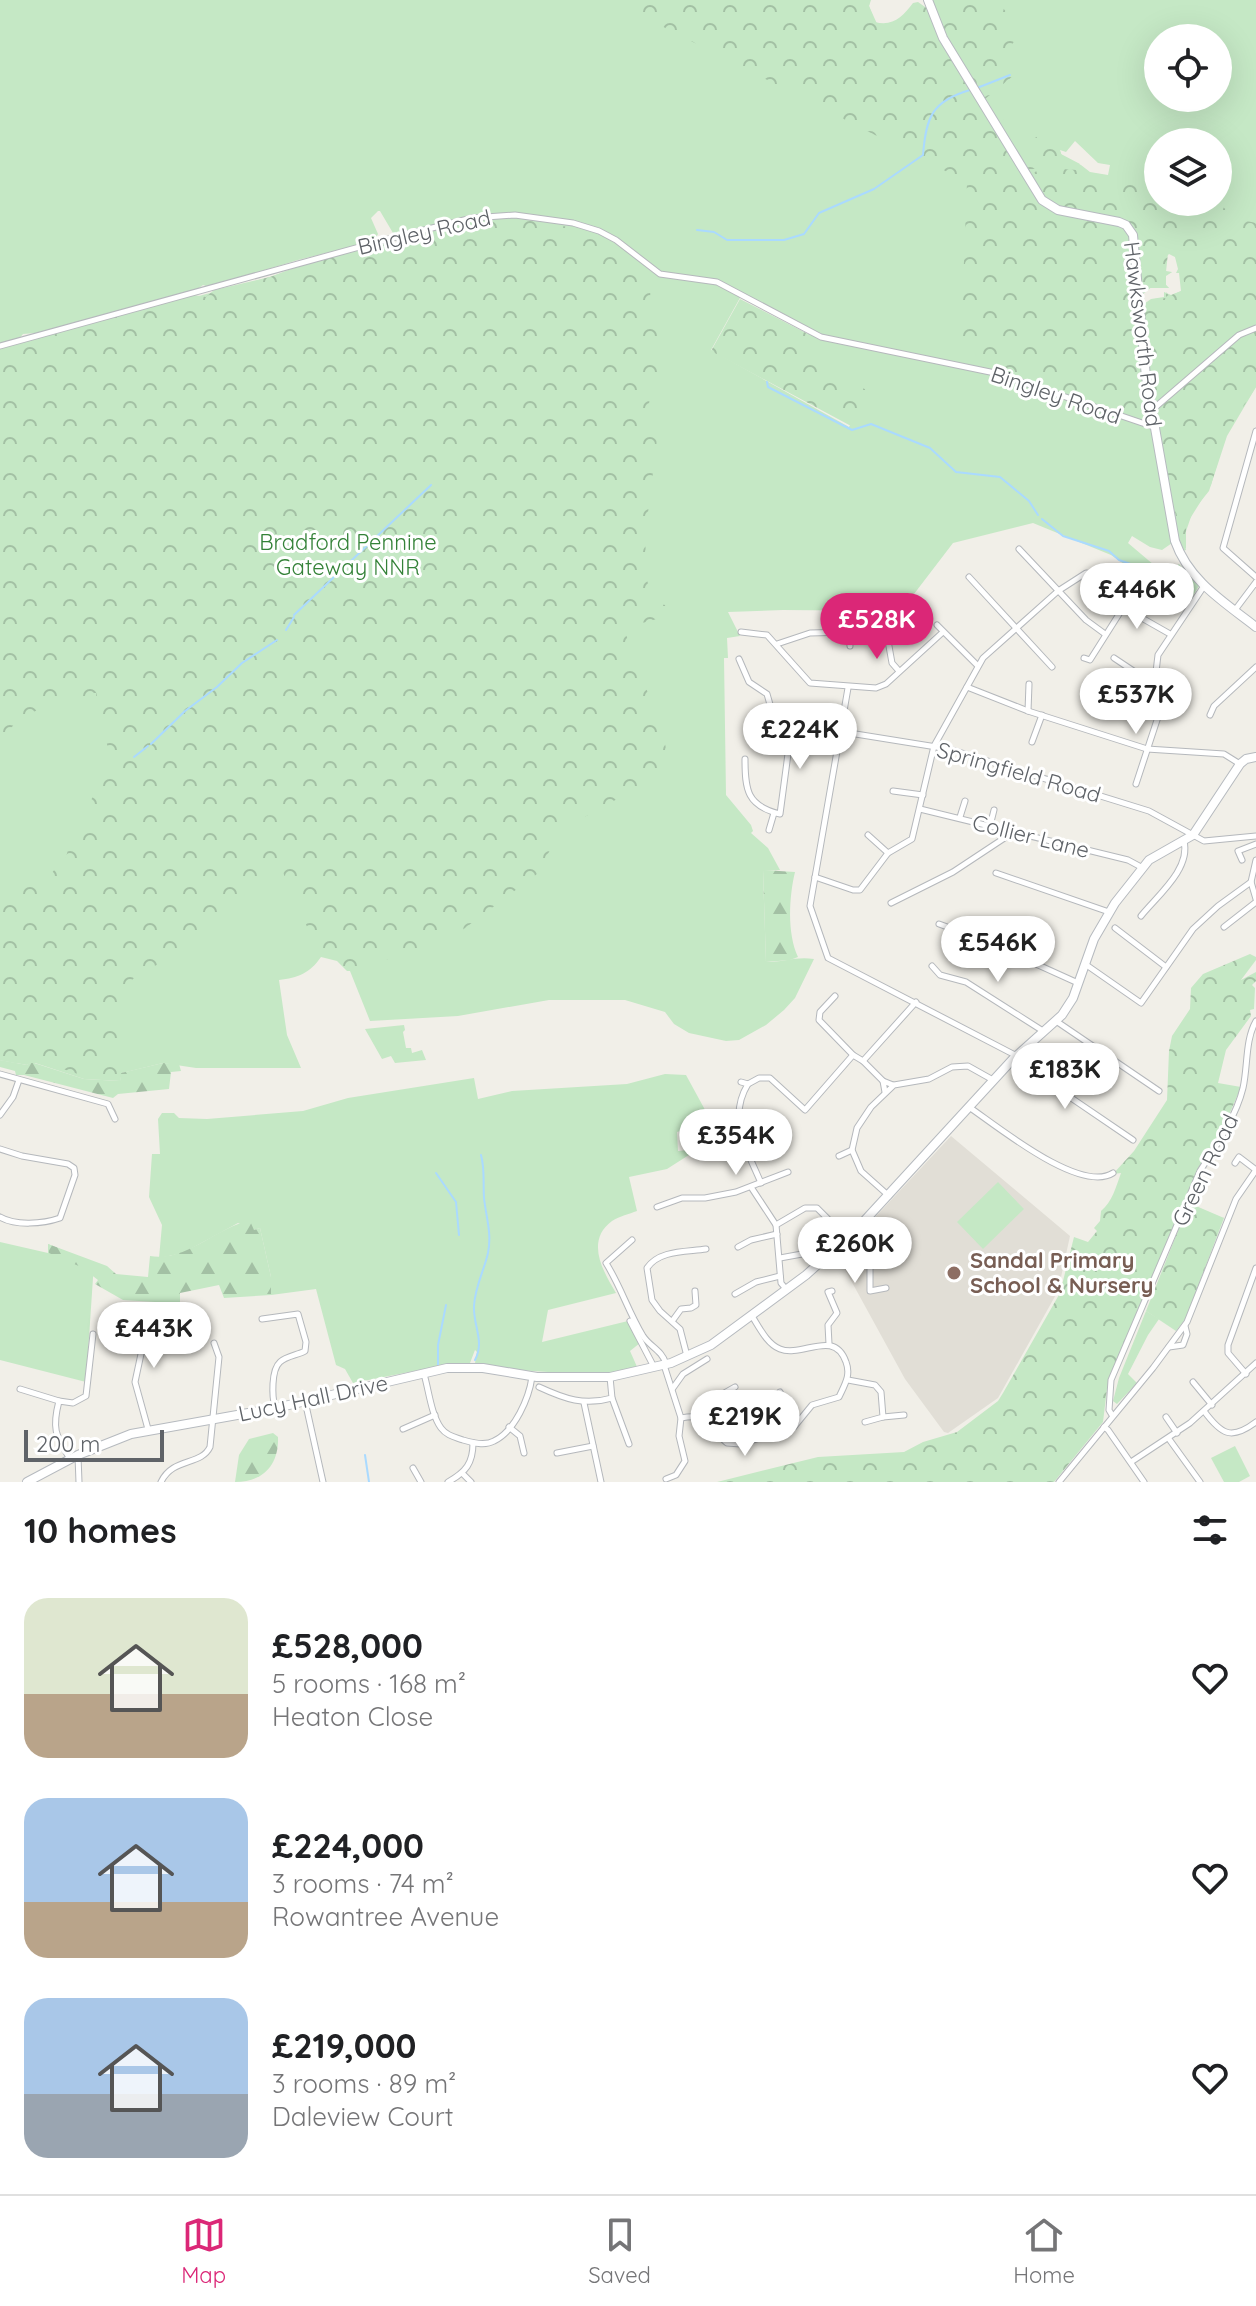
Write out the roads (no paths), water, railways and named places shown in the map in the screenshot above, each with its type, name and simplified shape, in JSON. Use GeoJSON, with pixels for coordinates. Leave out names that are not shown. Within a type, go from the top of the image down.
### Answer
{"type":"FeatureCollection","features":[{"type":"Feature","properties":{"kind":"street","name":"Hawksworth Road"},"geometry":{"type":"LineString","coordinates":[[928,0],[943,38],[1042,200],[1058,210],[1119,222],[1126,225],[1133,235],[1151,411],[1175,541],[1186,567],[1204,586]]}},
{"type":"Feature","properties":{"kind":"street","name":"Bingley Road"},"geometry":{"type":"LineString","coordinates":[[0,346],[392,238],[472,218],[515,215],[573,223],[599,231],[616,240],[660,274],[717,282],[821,337],[995,373],[1154,427]]}},
{"type":"Feature","properties":{"kind":"street"},"geometry":{"type":"LineString","coordinates":[[1151,411],[1239,335],[1256,328]]}},
{"type":"Feature","properties":{"kind":"street"},"geometry":{"type":"LineString","coordinates":[[1235,611],[1256,580],[1223,548],[1256,431]]}},
{"type":"Feature","properties":{"kind":"street"},"geometry":{"type":"LineString","coordinates":[[1019,549],[1086,620],[1105,634]]}},
{"type":"Feature","properties":{"kind":"street"},"geometry":{"type":"LineString","coordinates":[[815,877],[857,891],[888,853],[914,837],[934,746],[983,658],[1058,591],[1086,573],[1106,578],[1113,574]]}},
{"type":"Feature","properties":{"kind":"street"},"geometry":{"type":"LineString","coordinates":[[969,577],[1052,667]]}},
{"type":"Feature","properties":{"kind":"street"},"geometry":{"type":"LineString","coordinates":[[1136,784],[1158,717],[1155,680],[1158,655],[1204,586],[1256,627]]}},
{"type":"Feature","properties":{"kind":"street"},"geometry":{"type":"LineString","coordinates":[[1084,658],[1090,660],[1121,611],[1126,609],[1170,634]]}},
{"type":"Feature","properties":{"kind":"street"},"geometry":{"type":"LineString","coordinates":[[937,625],[978,666]]}},
{"type":"Feature","properties":{"kind":"street"},"geometry":{"type":"LineString","coordinates":[[741,632],[767,635],[810,683],[880,688],[943,632]]}},
{"type":"Feature","properties":{"kind":"street"},"geometry":{"type":"LineString","coordinates":[[777,644],[810,633],[849,632],[850,646]]}},
{"type":"Feature","properties":{"kind":"street"},"geometry":{"type":"LineString","coordinates":[[887,635],[892,663],[899,671]]}},
{"type":"Feature","properties":{"kind":"street"},"geometry":{"type":"LineString","coordinates":[[1114,658],[1144,678],[1155,680]]}},
{"type":"Feature","properties":{"kind":"street","name":"Springfield Road"},"geometry":{"type":"LineString","coordinates":[[739,659],[751,684],[769,697],[775,717],[792,724],[934,746],[1149,811],[1204,841],[1256,836]]}},
{"type":"Feature","properties":{"kind":"street"},"geometry":{"type":"LineString","coordinates":[[1210,715],[1214,706],[1256,667]]}},
{"type":"Feature","properties":{"kind":"street"},"geometry":{"type":"LineString","coordinates":[[1028,711],[1029,684]]}},
{"type":"Feature","properties":{"kind":"street"},"geometry":{"type":"LineString","coordinates":[[967,687],[1028,711],[1147,749],[1224,754],[1240,764]]}},
{"type":"Feature","properties":{"kind":"street"},"geometry":{"type":"LineString","coordinates":[[848,688],[811,909],[828,958],[1015,1057],[1133,1140]]}},
{"type":"Feature","properties":{"kind":"street"},"geometry":{"type":"LineString","coordinates":[[1156,690],[1183,694]]}},
{"type":"Feature","properties":{"kind":"street"},"geometry":{"type":"LineString","coordinates":[[1032,742],[1042,715]]}},
{"type":"Feature","properties":{"kind":"street"},"geometry":{"type":"LineString","coordinates":[[769,830],[770,820],[777,813],[792,724]]}},
{"type":"Feature","properties":{"kind":"street"},"geometry":{"type":"LineString","coordinates":[[1141,867],[1193,835],[1240,764],[1256,757]]}},
{"type":"Feature","properties":{"kind":"street"},"geometry":{"type":"LineString","coordinates":[[745,759],[750,797],[759,807],[777,813]]}},
{"type":"Feature","properties":{"kind":"street"},"geometry":{"type":"LineString","coordinates":[[893,791],[923,795]]}},
{"type":"Feature","properties":{"kind":"street"},"geometry":{"type":"LineString","coordinates":[[960,817],[965,801]]}},
{"type":"Feature","properties":{"kind":"street","name":"Collier Lane"},"geometry":{"type":"LineString","coordinates":[[920,809],[1128,860],[1141,867]]}},
{"type":"Feature","properties":{"kind":"street"},"geometry":{"type":"LineString","coordinates":[[990,826],[994,810]]}},
{"type":"Feature","properties":{"kind":"street"},"geometry":{"type":"LineString","coordinates":[[891,903],[953,872],[1013,833]]}},
{"type":"Feature","properties":{"kind":"street"},"geometry":{"type":"LineString","coordinates":[[868,835],[888,853]]}},
{"type":"Feature","properties":{"kind":"street"},"geometry":{"type":"LineString","coordinates":[[1141,916],[1183,865],[1187,852],[1184,841]]}},
{"type":"Feature","properties":{"kind":"street"},"geometry":{"type":"LineString","coordinates":[[1242,860],[1238,851],[1256,844]]}},
{"type":"Feature","properties":{"kind":"street"},"geometry":{"type":"LineString","coordinates":[[1224,927],[1256,900],[1251,882],[1256,860]]}},
{"type":"Feature","properties":{"kind":"street","name":"Lucy Hall Drive"},"geometry":{"type":"LineString","coordinates":[[27,1482],[108,1441],[148,1429],[276,1408],[447,1368],[472,1367],[532,1377],[610,1377],[662,1366],[711,1345],[787,1290],[855,1231],[890,1197],[993,1080],[1055,1021],[1073,998],[1094,939],[1109,912],[1141,867]]}},
{"type":"Feature","properties":{"kind":"street"},"geometry":{"type":"LineString","coordinates":[[996,873],[1109,912]]}},
{"type":"Feature","properties":{"kind":"street"},"geometry":{"type":"LineString","coordinates":[[1085,964],[1141,1003],[1193,929],[1251,882]]}},
{"type":"Feature","properties":{"kind":"street"},"geometry":{"type":"LineString","coordinates":[[983,940],[990,923]]}},
{"type":"Feature","properties":{"kind":"street"},"geometry":{"type":"LineString","coordinates":[[939,924],[1079,983]]}},
{"type":"Feature","properties":{"kind":"street"},"geometry":{"type":"LineString","coordinates":[[1115,928],[1166,967]]}},
{"type":"Feature","properties":{"kind":"street"},"geometry":{"type":"LineString","coordinates":[[932,966],[940,975],[966,982],[1043,1031]]}},
{"type":"Feature","properties":{"kind":"street"},"geometry":{"type":"LineString","coordinates":[[835,996],[820,1012],[819,1020],[853,1055],[883,1081],[894,1085]]}},
{"type":"Feature","properties":{"kind":"street"},"geometry":{"type":"LineString","coordinates":[[863,1061],[916,1002]]}},
{"type":"Feature","properties":{"kind":"street"},"geometry":{"type":"LineString","coordinates":[[1055,1021],[1159,1091]]}},
{"type":"Feature","properties":{"kind":"street","name":"Green Road"},"geometry":{"type":"LineString","coordinates":[[1112,1415],[1109,1410],[1111,1380],[1200,1171],[1217,1145],[1242,1093],[1256,1021]]}},
{"type":"Feature","properties":{"kind":"street"},"geometry":{"type":"LineString","coordinates":[[761,1183],[744,1143],[737,1112],[744,1083],[770,1078],[805,1110],[853,1055]]}},
{"type":"Feature","properties":{"kind":"street"},"geometry":{"type":"LineString","coordinates":[[890,1197],[861,1171],[852,1150],[860,1121],[885,1092],[894,1085],[929,1079],[958,1065],[972,1067],[993,1080]]}},
{"type":"Feature","properties":{"kind":"street"},"geometry":{"type":"LineString","coordinates":[[0,1074],[108,1104],[115,1119]]}},
{"type":"Feature","properties":{"kind":"street"},"geometry":{"type":"LineString","coordinates":[[0,1115],[13,1097],[19,1080]]}},
{"type":"Feature","properties":{"kind":"street"},"geometry":{"type":"LineString","coordinates":[[883,1081],[885,1092]]}},
{"type":"Feature","properties":{"kind":"street"},"geometry":{"type":"LineString","coordinates":[[969,1107],[1065,1169],[1095,1176],[1113,1173]]}},
{"type":"Feature","properties":{"kind":"street"},"geometry":{"type":"LineString","coordinates":[[694,1153],[744,1143]]}},
{"type":"Feature","properties":{"kind":"street"},"geometry":{"type":"LineString","coordinates":[[0,1149],[68,1164],[75,1171],[60,1218],[20,1222],[0,1217]]}},
{"type":"Feature","properties":{"kind":"street"},"geometry":{"type":"LineString","coordinates":[[839,1156],[852,1150]]}},
{"type":"Feature","properties":{"kind":"street"},"geometry":{"type":"LineString","coordinates":[[1059,1482],[1185,1325],[1236,1199],[1256,1170],[1238,1157]]}},
{"type":"Feature","properties":{"kind":"street"},"geometry":{"type":"LineString","coordinates":[[657,1207],[682,1198],[705,1198],[751,1187],[788,1172]]}},
{"type":"Feature","properties":{"kind":"street"},"geometry":{"type":"LineString","coordinates":[[751,1187],[776,1225],[781,1283],[787,1290]]}},
{"type":"Feature","properties":{"kind":"street"},"geometry":{"type":"LineString","coordinates":[[776,1225],[809,1207],[817,1208],[829,1220]]}},
{"type":"Feature","properties":{"kind":"street"},"geometry":{"type":"LineString","coordinates":[[855,1231],[860,1235],[870,1262],[870,1291],[886,1288]]}},
{"type":"Feature","properties":{"kind":"street"},"geometry":{"type":"LineString","coordinates":[[738,1247],[751,1240],[777,1234]]}},
{"type":"Feature","properties":{"kind":"street"},"geometry":{"type":"LineString","coordinates":[[632,1240],[605,1260],[645,1340],[664,1355],[662,1366]]}},
{"type":"Feature","properties":{"kind":"street"},"geometry":{"type":"LineString","coordinates":[[688,1357],[680,1329],[652,1300],[647,1272],[649,1265],[664,1254],[706,1249]]}},
{"type":"Feature","properties":{"kind":"street"},"geometry":{"type":"LineString","coordinates":[[780,1258],[802,1254]]}},
{"type":"Feature","properties":{"kind":"street"},"geometry":{"type":"LineString","coordinates":[[1246,1374],[1228,1353],[1228,1345],[1256,1268]]}},
{"type":"Feature","properties":{"kind":"street"},"geometry":{"type":"LineString","coordinates":[[735,1294],[756,1282],[780,1276]]}},
{"type":"Feature","properties":{"kind":"street"},"geometry":{"type":"LineString","coordinates":[[673,1320],[681,1309],[696,1305],[695,1291]]}},
{"type":"Feature","properties":{"kind":"street"},"geometry":{"type":"LineString","coordinates":[[681,1418],[703,1418],[712,1424],[722,1439],[741,1444],[794,1427],[812,1405],[839,1397],[849,1372],[843,1355],[829,1344],[828,1325],[837,1313],[828,1292],[832,1291]]}},
{"type":"Feature","properties":{"kind":"street"},"geometry":{"type":"LineString","coordinates":[[148,1429],[135,1382],[150,1312]]}},
{"type":"Feature","properties":{"kind":"street"},"geometry":{"type":"LineString","coordinates":[[262,1319],[298,1314],[306,1342],[305,1351],[284,1359],[276,1367],[273,1399],[276,1408]]}},
{"type":"Feature","properties":{"kind":"street"},"geometry":{"type":"LineString","coordinates":[[752,1316],[772,1345],[778,1348],[794,1351],[829,1344]]}},
{"type":"Feature","properties":{"kind":"street"},"geometry":{"type":"LineString","coordinates":[[630,1321],[662,1366],[673,1388],[681,1418],[679,1436],[685,1461],[676,1475],[666,1479]]}},
{"type":"Feature","properties":{"kind":"street"},"geometry":{"type":"LineString","coordinates":[[1168,1347],[1183,1345],[1187,1334],[1185,1325]]}},
{"type":"Feature","properties":{"kind":"street"},"geometry":{"type":"LineString","coordinates":[[20,1389],[73,1403],[86,1396],[93,1334]]}},
{"type":"Feature","properties":{"kind":"street"},"geometry":{"type":"LineString","coordinates":[[161,1482],[173,1466],[207,1453],[219,1357],[214,1343]]}},
{"type":"Feature","properties":{"kind":"street"},"geometry":{"type":"LineString","coordinates":[[673,1388],[683,1374],[707,1359]]}},
{"type":"Feature","properties":{"kind":"street"},"geometry":{"type":"LineString","coordinates":[[1131,1462],[1177,1433],[1256,1363]]}},
{"type":"Feature","properties":{"kind":"street"},"geometry":{"type":"LineString","coordinates":[[424,1374],[441,1428],[448,1436],[473,1443],[496,1441],[509,1427],[525,1403],[532,1377]]}},
{"type":"Feature","properties":{"kind":"street"},"geometry":{"type":"LineString","coordinates":[[610,1377],[612,1398],[629,1444]]}},
{"type":"Feature","properties":{"kind":"street"},"geometry":{"type":"LineString","coordinates":[[848,1380],[875,1385],[879,1389],[883,1417]]}},
{"type":"Feature","properties":{"kind":"street"},"geometry":{"type":"LineString","coordinates":[[1193,1382],[1212,1405]]}},
{"type":"Feature","properties":{"kind":"street"},"geometry":{"type":"LineString","coordinates":[[539,1387],[584,1403],[612,1398]]}},
{"type":"Feature","properties":{"kind":"street"},"geometry":{"type":"LineString","coordinates":[[703,1418],[712,1400],[735,1387]]}},
{"type":"Feature","properties":{"kind":"street"},"geometry":{"type":"LineString","coordinates":[[780,1392],[797,1421]]}},
{"type":"Feature","properties":{"kind":"street"},"geometry":{"type":"LineString","coordinates":[[59,1401],[53,1424],[59,1441],[74,1457],[79,1482]]}},
{"type":"Feature","properties":{"kind":"street"},"geometry":{"type":"LineString","coordinates":[[305,1401],[323,1482]]}},
{"type":"Feature","properties":{"kind":"street"},"geometry":{"type":"LineString","coordinates":[[584,1403],[601,1482]]}},
{"type":"Feature","properties":{"kind":"street"},"geometry":{"type":"LineString","coordinates":[[1204,1411],[1217,1428],[1228,1433],[1239,1433],[1256,1422]]}},
{"type":"Feature","properties":{"kind":"street"},"geometry":{"type":"LineString","coordinates":[[403,1429],[435,1415]]}},
{"type":"Feature","properties":{"kind":"street"},"geometry":{"type":"LineString","coordinates":[[865,1422],[904,1415]]}},
{"type":"Feature","properties":{"kind":"street"},"geometry":{"type":"LineString","coordinates":[[1166,1417],[1177,1433]]}},
{"type":"Feature","properties":{"kind":"street"},"geometry":{"type":"LineString","coordinates":[[509,1427],[520,1436],[524,1453]]}},
{"type":"Feature","properties":{"kind":"street"},"geometry":{"type":"LineString","coordinates":[[1104,1427],[1144,1482]]}},
{"type":"Feature","properties":{"kind":"street"},"geometry":{"type":"LineString","coordinates":[[1169,1439],[1200,1482]]}},
{"type":"Feature","properties":{"kind":"street"},"geometry":{"type":"LineString","coordinates":[[448,1482],[463,1474],[470,1464],[473,1443]]}},
{"type":"Feature","properties":{"kind":"street"},"geometry":{"type":"LineString","coordinates":[[557,1453],[593,1446]]}},
{"type":"Feature","properties":{"kind":"street"},"geometry":{"type":"LineString","coordinates":[[413,1468],[421,1482]]}},
{"type":"Feature","properties":{"kind":"street"},"geometry":{"type":"LineString","coordinates":[[463,1474],[471,1482]]}},
{"type":"Feature","properties":{"kind":"waterway"},"geometry":{"type":"LineString","coordinates":[[977,88],[1010,75]]}},
{"type":"Feature","properties":{"kind":"waterway"},"geometry":{"type":"LineString","coordinates":[[697,230],[714,232],[727,240],[784,240],[804,234],[819,213],[874,189],[923,155],[926,130],[933,112],[947,99],[970,90]]}},
{"type":"Feature","properties":{"kind":"waterway"},"geometry":{"type":"LineString","coordinates":[[767,382],[768,387],[852,430],[871,424],[930,448],[956,472],[1000,477],[1029,501],[1038,515]]}},
{"type":"Feature","properties":{"kind":"waterway"},"geometry":{"type":"LineString","coordinates":[[294,615],[431,485]]}},
{"type":"Feature","properties":{"kind":"waterway"},"geometry":{"type":"LineString","coordinates":[[1042,519],[1063,536],[1109,551],[1119,560],[1139,567],[1144,574],[1162,576],[1181,586],[1183,593],[1191,596]]}},
{"type":"Feature","properties":{"kind":"waterway"},"geometry":{"type":"LineString","coordinates":[[286,630],[294,617]]}},
{"type":"Feature","properties":{"kind":"waterway"},"geometry":{"type":"LineString","coordinates":[[151,744],[242,663],[277,640]]}},
{"type":"Feature","properties":{"kind":"waterway"},"geometry":{"type":"LineString","coordinates":[[134,757],[148,746]]}},
{"type":"Feature","properties":{"kind":"waterway"},"geometry":{"type":"LineString","coordinates":[[475,1360],[479,1346],[475,1299],[489,1239],[481,1155]]}},
{"type":"Feature","properties":{"kind":"waterway"},"geometry":{"type":"LineString","coordinates":[[436,1173],[456,1202],[459,1235]]}},
{"type":"Feature","properties":{"kind":"waterway"},"geometry":{"type":"LineString","coordinates":[[438,1365],[438,1345],[446,1305]]}},
{"type":"Feature","properties":{"kind":"waterway"},"geometry":{"type":"LineString","coordinates":[[365,1455],[369,1482]]}},
{"type":"Feature","properties":{"kind":"place","name":"Sandal Primary School & Nursery"},"geometry":{"type":"Point","coordinates":[954,1273]}},
{"type":"Feature","properties":{"kind":"park label","name":"Bradford Pennine Gateway NNR"},"geometry":{"type":"Point","coordinates":[348,554]}}]}
